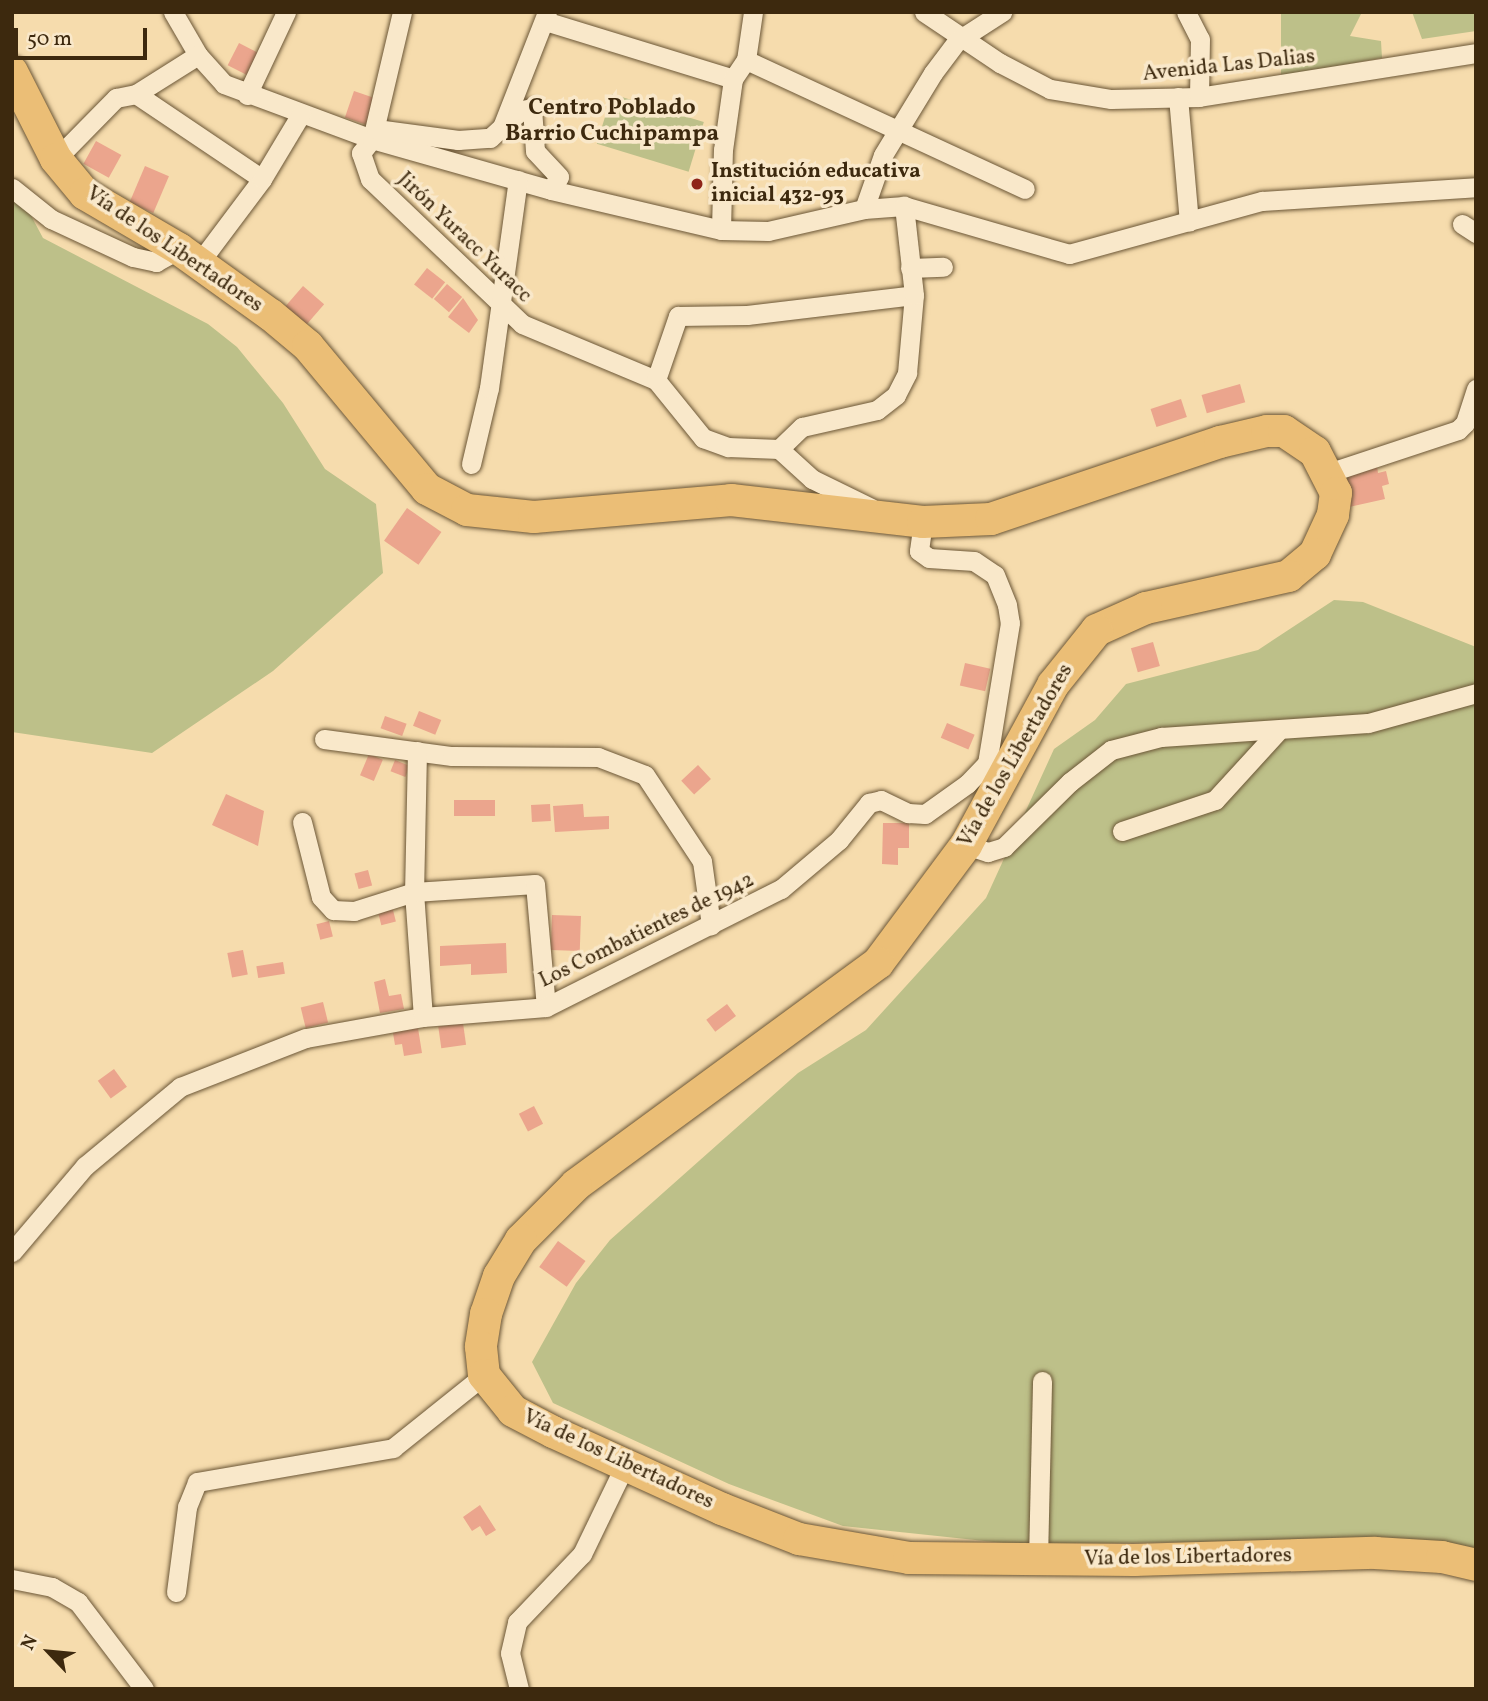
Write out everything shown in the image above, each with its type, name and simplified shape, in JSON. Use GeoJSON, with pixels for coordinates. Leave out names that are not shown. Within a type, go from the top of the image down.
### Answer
{"type":"FeatureCollection","features":[{"type":"Feature","properties":{"kind":"highway","name":"Vía de los Libertadores"},"geometry":{"type":"LineString","coordinates":[[12,72],[56,159],[102,206],[189,256],[308,346],[427,489],[467,510],[534,517],[731,500],[923,522],[991,519],[1198,449],[1266,431],[1284,431],[1315,452],[1328,472],[1336,493],[1333,515],[1315,554],[1289,576],[1146,608],[1097,631],[1053,685],[992,777],[966,845],[878,963],[576,1185],[521,1240],[499,1276],[486,1314],[481,1347],[484,1375],[513,1411],[625,1465],[799,1539],[909,1558],[1038,1560],[1375,1553],[1442,1557],[1476,1566]]}},
{"type":"Feature","properties":{"kind":"street"},"geometry":{"type":"LineString","coordinates":[[173,12],[198,55],[224,84],[247,95],[551,190],[721,230],[768,231],[864,209],[904,206],[1069,254],[1262,201],[1476,187]]}},
{"type":"Feature","properties":{"kind":"street"},"geometry":{"type":"LineString","coordinates":[[247,95],[286,12]]}},
{"type":"Feature","properties":{"kind":"street"},"geometry":{"type":"LineString","coordinates":[[374,134],[402,12]]}},
{"type":"Feature","properties":{"kind":"street"},"geometry":{"type":"LineString","coordinates":[[721,230],[723,150],[733,79],[746,60],[753,12]]}},
{"type":"Feature","properties":{"kind":"street","name":"Avenida Las Dalias"},"geometry":{"type":"LineString","coordinates":[[924,12],[1000,63],[1051,89],[1111,99],[1199,97],[1476,53]]}},
{"type":"Feature","properties":{"kind":"street"},"geometry":{"type":"LineString","coordinates":[[864,209],[883,155],[933,73],[963,37],[1002,12]]}},
{"type":"Feature","properties":{"kind":"street"},"geometry":{"type":"LineString","coordinates":[[1186,12],[1200,40],[1199,97]]}},
{"type":"Feature","properties":{"kind":"street"},"geometry":{"type":"LineString","coordinates":[[502,127],[546,17],[733,79]]}},
{"type":"Feature","properties":{"kind":"street"},"geometry":{"type":"LineString","coordinates":[[56,159],[116,98],[136,94],[198,55]]}},
{"type":"Feature","properties":{"kind":"street"},"geometry":{"type":"LineString","coordinates":[[746,60],[1025,189]]}},
{"type":"Feature","properties":{"kind":"street"},"geometry":{"type":"LineString","coordinates":[[136,94],[262,179]]}},
{"type":"Feature","properties":{"kind":"street"},"geometry":{"type":"LineString","coordinates":[[1178,97],[1189,222]]}},
{"type":"Feature","properties":{"kind":"street"},"geometry":{"type":"LineString","coordinates":[[374,134],[490,138],[522,110],[531,108],[535,151],[559,177],[551,190]]}},
{"type":"Feature","properties":{"kind":"street"},"geometry":{"type":"LineString","coordinates":[[12,188],[51,219],[133,257],[156,262],[189,256],[262,179],[301,114]]}},
{"type":"Feature","properties":{"kind":"street","name":"Jirón Yuracc Yuracc"},"geometry":{"type":"LineString","coordinates":[[374,134],[361,153],[370,179],[457,258],[501,307],[522,324],[656,380],[703,438],[729,447],[779,449]]}},
{"type":"Feature","properties":{"kind":"street"},"geometry":{"type":"LineString","coordinates":[[471,464],[501,307],[517,180]]}},
{"type":"Feature","properties":{"kind":"street"},"geometry":{"type":"LineString","coordinates":[[887,517],[811,479],[779,449],[802,427],[877,411],[896,395],[907,373],[914,295],[904,206]]}},
{"type":"Feature","properties":{"kind":"street"},"geometry":{"type":"LineString","coordinates":[[910,268],[943,267]]}},
{"type":"Feature","properties":{"kind":"street"},"geometry":{"type":"LineString","coordinates":[[656,380],[678,316],[747,315],[914,295]]}},
{"type":"Feature","properties":{"kind":"street"},"geometry":{"type":"LineString","coordinates":[[1328,472],[1458,430],[1465,423],[1476,389]]}},
{"type":"Feature","properties":{"kind":"street"},"geometry":{"type":"LineString","coordinates":[[923,522],[919,551],[929,558],[974,561],[995,575],[1007,606],[1010,623],[992,777]]}},
{"type":"Feature","properties":{"kind":"street"},"geometry":{"type":"LineString","coordinates":[[966,845],[988,852],[1004,847],[1070,782],[1111,750],[1161,737],[1278,732],[1368,723],[1476,693]]}},
{"type":"Feature","properties":{"kind":"street"},"geometry":{"type":"LineString","coordinates":[[1122,831],[1215,800],[1278,732]]}},
{"type":"Feature","properties":{"kind":"street"},"geometry":{"type":"LineString","coordinates":[[324,739],[452,756],[598,757],[645,775],[702,861],[711,925]]}},
{"type":"Feature","properties":{"kind":"street"},"geometry":{"type":"LineString","coordinates":[[417,751],[414,892],[423,1017]]}},
{"type":"Feature","properties":{"kind":"street","name":"Los Combatientes de 1942"},"geometry":{"type":"LineString","coordinates":[[12,1252],[85,1166],[180,1087],[306,1038],[423,1017],[546,1007],[782,889],[813,866],[869,803],[881,800],[908,813],[925,814],[967,784],[992,777]]}},
{"type":"Feature","properties":{"kind":"street"},"geometry":{"type":"LineString","coordinates":[[302,822],[325,906],[354,911],[414,892],[535,884],[546,1007]]}},
{"type":"Feature","properties":{"kind":"street"},"geometry":{"type":"LineString","coordinates":[[176,1592],[187,1507],[197,1482],[393,1448],[484,1375]]}},
{"type":"Feature","properties":{"kind":"street"},"geometry":{"type":"LineString","coordinates":[[1038,1560],[1042,1381]]}},
{"type":"Feature","properties":{"kind":"street"},"geometry":{"type":"LineString","coordinates":[[519,1689],[510,1653],[517,1622],[582,1554],[625,1465]]}},
{"type":"Feature","properties":{"kind":"street"},"geometry":{"type":"LineString","coordinates":[[12,1579],[52,1587],[78,1602],[144,1689]]}},
{"type":"Feature","properties":{"kind":"green space"},"geometry":{"type":"Polygon","coordinates":[[[1281,12],[1362,12],[1350,36],[1381,41],[1382,58],[1281,76],[1281,12]]]}},
{"type":"Feature","properties":{"kind":"green space"},"geometry":{"type":"Polygon","coordinates":[[[1412,12],[1476,12],[1476,31],[1422,39],[1412,12]]]}},
{"type":"Feature","properties":{"kind":"green space"},"geometry":{"type":"Polygon","coordinates":[[[612,94],[704,122],[689,172],[597,144],[612,94]]]}},
{"type":"Feature","properties":{"kind":"green space"},"geometry":{"type":"Polygon","coordinates":[[[12,180],[43,238],[208,324],[237,347],[283,403],[325,469],[376,504],[383,573],[273,671],[152,753],[12,732],[12,180]]]}},
{"type":"Feature","properties":{"kind":"green space"},"geometry":{"type":"Polygon","coordinates":[[[1334,600],[1363,602],[1476,647],[1476,1550],[1399,1540],[1013,1544],[843,1526],[729,1484],[553,1403],[532,1362],[576,1283],[610,1240],[798,1073],[866,1030],[986,898],[1054,749],[1095,720],[1126,684],[1258,650],[1334,600]]]}},
{"type":"Feature","properties":{"kind":"building"},"geometry":{"type":"Polygon","coordinates":[[[239,43],[261,54],[250,77],[228,65],[239,43]]]}},
{"type":"Feature","properties":{"kind":"building"},"geometry":{"type":"Polygon","coordinates":[[[354,91],[377,99],[368,125],[345,117],[354,91]]]}},
{"type":"Feature","properties":{"kind":"building"},"geometry":{"type":"Polygon","coordinates":[[[96,141],[121,155],[109,178],[83,164],[96,141]]]}},
{"type":"Feature","properties":{"kind":"building"},"geometry":{"type":"Polygon","coordinates":[[[145,166],[169,176],[153,213],[129,203],[145,166]]]}},
{"type":"Feature","properties":{"kind":"building"},"geometry":{"type":"Polygon","coordinates":[[[427,268],[445,282],[432,299],[414,285],[427,268]]]}},
{"type":"Feature","properties":{"kind":"building"},"geometry":{"type":"Polygon","coordinates":[[[447,284],[462,297],[449,312],[434,299],[447,284]]]}},
{"type":"Feature","properties":{"kind":"building"},"geometry":{"type":"Polygon","coordinates":[[[303,286],[324,304],[303,329],[282,310],[303,286]]]}},
{"type":"Feature","properties":{"kind":"building"},"geometry":{"type":"Polygon","coordinates":[[[463,298],[478,320],[469,333],[448,317],[463,298]]]}},
{"type":"Feature","properties":{"kind":"building"},"geometry":{"type":"Polygon","coordinates":[[[1240,384],[1245,402],[1207,413],[1202,395],[1240,384]]]}},
{"type":"Feature","properties":{"kind":"building"},"geometry":{"type":"Polygon","coordinates":[[[1181,399],[1187,417],[1156,427],[1151,409],[1181,399]]]}},
{"type":"Feature","properties":{"kind":"building"},"geometry":{"type":"Polygon","coordinates":[[[1377,466],[1378,473],[1386,471],[1389,484],[1382,486],[1385,499],[1349,507],[1341,474],[1377,466]]]}},
{"type":"Feature","properties":{"kind":"building"},"geometry":{"type":"Polygon","coordinates":[[[407,508],[441,532],[418,565],[384,541],[407,508]]]}},
{"type":"Feature","properties":{"kind":"building"},"geometry":{"type":"Polygon","coordinates":[[[1153,642],[1160,666],[1138,672],[1131,648],[1153,642]]]}},
{"type":"Feature","properties":{"kind":"building"},"geometry":{"type":"Polygon","coordinates":[[[965,663],[990,669],[985,691],[960,685],[965,663]]]}},
{"type":"Feature","properties":{"kind":"building"},"geometry":{"type":"Polygon","coordinates":[[[419,711],[441,720],[435,735],[413,726],[419,711]]]}},
{"type":"Feature","properties":{"kind":"building"},"geometry":{"type":"Polygon","coordinates":[[[385,716],[407,724],[402,736],[381,728],[385,716]]]}},
{"type":"Feature","properties":{"kind":"building"},"geometry":{"type":"Polygon","coordinates":[[[947,723],[975,735],[968,749],[941,738],[947,723]]]}},
{"type":"Feature","properties":{"kind":"building"},"geometry":{"type":"Polygon","coordinates":[[[369,754],[383,760],[374,781],[360,775],[369,754]]]}},
{"type":"Feature","properties":{"kind":"building"},"geometry":{"type":"Polygon","coordinates":[[[395,760],[410,766],[405,777],[391,771],[395,760]]]}},
{"type":"Feature","properties":{"kind":"building"},"geometry":{"type":"Polygon","coordinates":[[[698,765],[711,779],[694,795],[681,781],[698,765]]]}},
{"type":"Feature","properties":{"kind":"building"},"geometry":{"type":"Polygon","coordinates":[[[226,794],[264,811],[258,846],[212,825],[226,794]]]}},
{"type":"Feature","properties":{"kind":"building"},"geometry":{"type":"Polygon","coordinates":[[[454,800],[495,800],[495,816],[454,816],[454,800]]]}},
{"type":"Feature","properties":{"kind":"building"},"geometry":{"type":"Polygon","coordinates":[[[550,804],[551,821],[532,822],[531,805],[550,804]]]}},
{"type":"Feature","properties":{"kind":"building"},"geometry":{"type":"Polygon","coordinates":[[[583,804],[584,817],[609,816],[609,829],[555,832],[553,806],[583,804]]]}},
{"type":"Feature","properties":{"kind":"building"},"geometry":{"type":"Polygon","coordinates":[[[883,823],[909,823],[909,848],[898,848],[898,865],[882,864],[883,823]]]}},
{"type":"Feature","properties":{"kind":"building"},"geometry":{"type":"Polygon","coordinates":[[[368,870],[372,885],[359,889],[354,874],[368,870]]]}},
{"type":"Feature","properties":{"kind":"building"},"geometry":{"type":"Polygon","coordinates":[[[392,906],[396,922],[381,925],[377,910],[392,906]]]}},
{"type":"Feature","properties":{"kind":"building"},"geometry":{"type":"Polygon","coordinates":[[[552,915],[581,916],[580,951],[551,950],[552,915]]]}},
{"type":"Feature","properties":{"kind":"building"},"geometry":{"type":"Polygon","coordinates":[[[329,921],[333,937],[320,940],[316,924],[329,921]]]}},
{"type":"Feature","properties":{"kind":"building"},"geometry":{"type":"Polygon","coordinates":[[[506,943],[507,973],[471,975],[471,964],[440,966],[440,946],[506,943]]]}},
{"type":"Feature","properties":{"kind":"building"},"geometry":{"type":"Polygon","coordinates":[[[243,950],[248,975],[232,978],[227,953],[243,950]]]}},
{"type":"Feature","properties":{"kind":"building"},"geometry":{"type":"Polygon","coordinates":[[[283,962],[285,974],[258,978],[256,966],[283,962]]]}},
{"type":"Feature","properties":{"kind":"building"},"geometry":{"type":"Polygon","coordinates":[[[385,979],[389,996],[401,994],[404,1009],[380,1013],[374,982],[385,979]]]}},
{"type":"Feature","properties":{"kind":"building"},"geometry":{"type":"Polygon","coordinates":[[[323,1002],[328,1022],[306,1028],[301,1008],[323,1002]]]}},
{"type":"Feature","properties":{"kind":"building"},"geometry":{"type":"Polygon","coordinates":[[[727,1004],[736,1016],[715,1032],[706,1020],[727,1004]]]}},
{"type":"Feature","properties":{"kind":"building"},"geometry":{"type":"Polygon","coordinates":[[[417,1022],[422,1053],[404,1056],[402,1044],[395,1045],[392,1027],[417,1022]]]}},
{"type":"Feature","properties":{"kind":"building"},"geometry":{"type":"Polygon","coordinates":[[[463,1023],[466,1045],[441,1048],[438,1026],[463,1023]]]}},
{"type":"Feature","properties":{"kind":"building"},"geometry":{"type":"Polygon","coordinates":[[[114,1069],[127,1087],[111,1099],[98,1081],[114,1069]]]}},
{"type":"Feature","properties":{"kind":"building"},"geometry":{"type":"Polygon","coordinates":[[[534,1106],[543,1124],[528,1132],[519,1114],[534,1106]]]}},
{"type":"Feature","properties":{"kind":"building"},"geometry":{"type":"Polygon","coordinates":[[[558,1241],[586,1261],[567,1287],[539,1267],[558,1241]]]}},
{"type":"Feature","properties":{"kind":"building"},"geometry":{"type":"Polygon","coordinates":[[[480,1505],[496,1530],[486,1536],[480,1526],[472,1531],[463,1517],[480,1505]]]}},
{"type":"Feature","properties":{"kind":"place","name":"Institución educativa inicial 432-93"},"geometry":{"type":"Point","coordinates":[697,184]}},
{"type":"Feature","properties":{"kind":"district","name":"Centro Poblado Barrio Cuchipampa"},"geometry":{"type":"Point","coordinates":[612,121]}}]}
